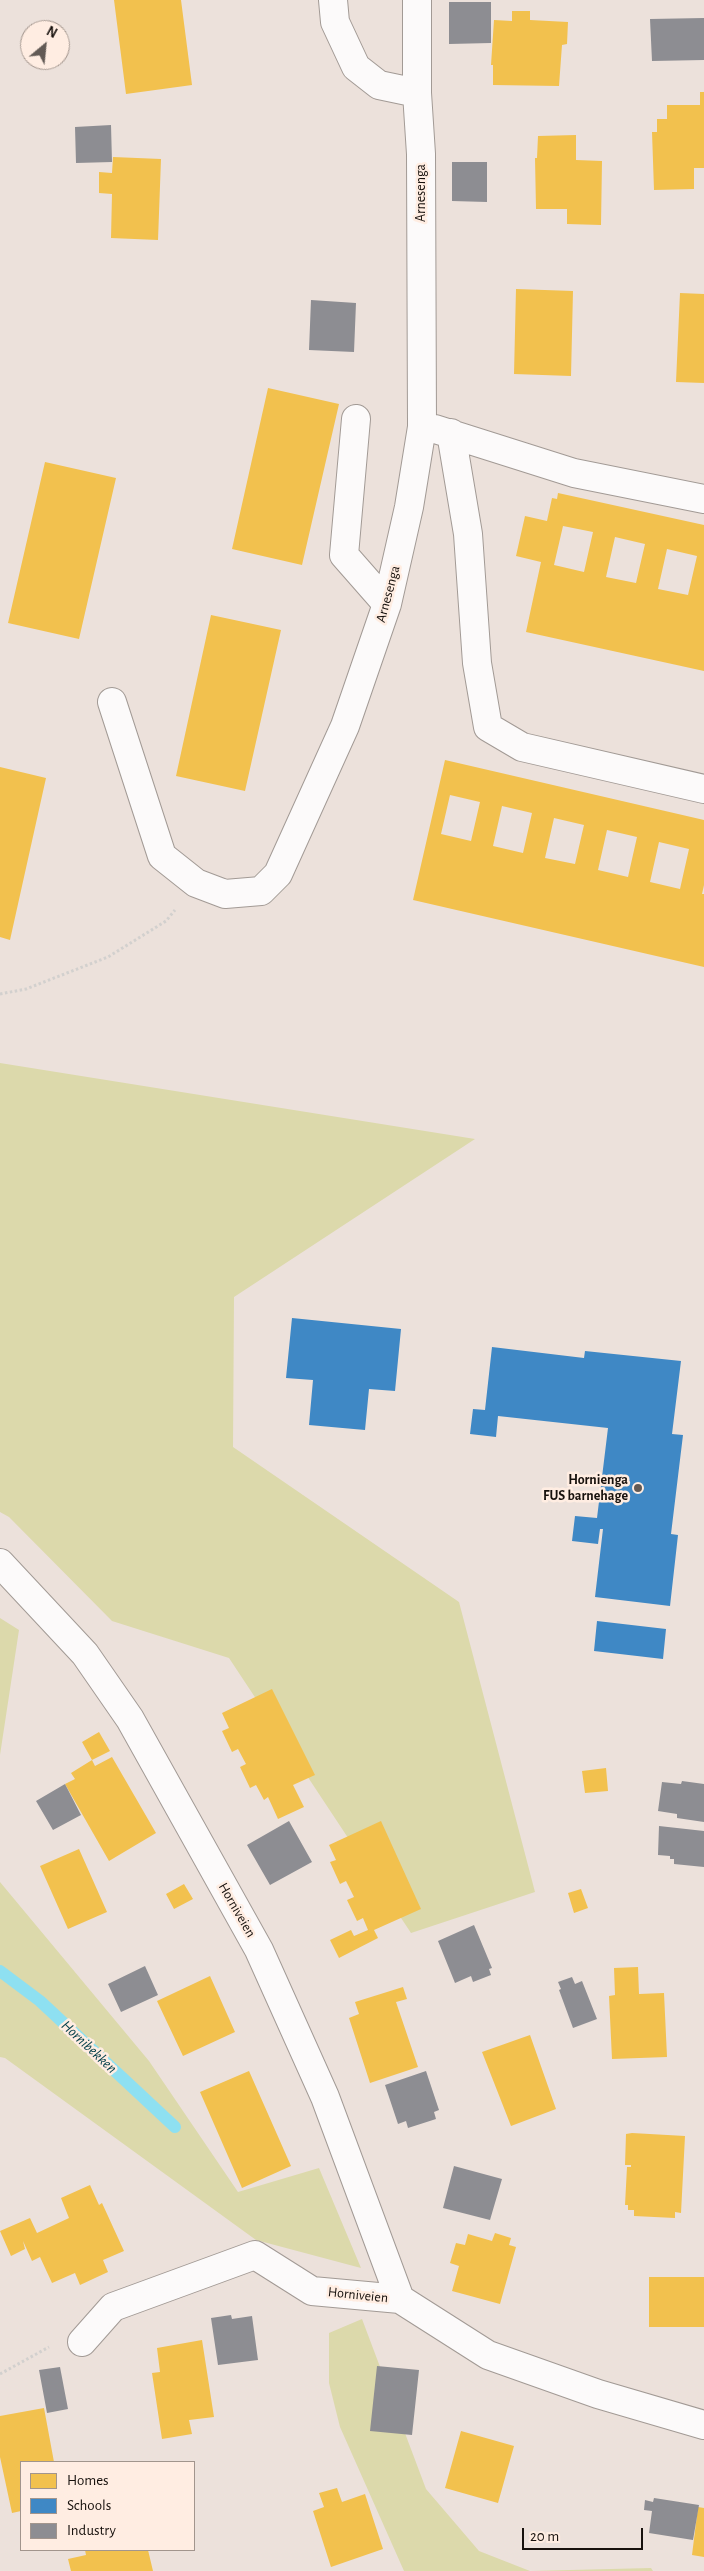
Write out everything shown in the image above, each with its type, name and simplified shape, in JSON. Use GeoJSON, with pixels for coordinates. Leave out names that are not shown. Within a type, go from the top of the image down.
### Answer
{"type":"FeatureCollection","features":[{"type":"Feature","properties":{"kind":"street"},"geometry":{"type":"LineString","coordinates":[[333,0],[335,22],[356,67],[379,85],[417,93]]}},
{"type":"Feature","properties":{"kind":"street","name":"Arnesenga"},"geometry":{"type":"LineString","coordinates":[[112,702],[162,856],[196,883],[224,894],[262,891],[278,874],[345,726],[387,604],[409,507],[422,426],[421,154],[417,93],[416,0]]}},
{"type":"Feature","properties":{"kind":"street"},"geometry":{"type":"LineString","coordinates":[[356,419],[344,555],[387,604]]}},
{"type":"Feature","properties":{"kind":"street"},"geometry":{"type":"LineString","coordinates":[[422,426],[451,433],[574,473],[704,499]]}},
{"type":"Feature","properties":{"kind":"street"},"geometry":{"type":"LineString","coordinates":[[451,433],[468,534],[477,663],[488,727],[522,747],[704,789]]}},
{"type":"Feature","properties":{"kind":"street","name":"Horniveien"},"geometry":{"type":"LineString","coordinates":[[0,1563],[85,1654],[130,1719],[259,1950],[324,2098],[400,2299]]}},
{"type":"Feature","properties":{"kind":"street","name":"Horniveien"},"geometry":{"type":"LineString","coordinates":[[82,2342],[113,2307],[255,2255],[312,2291],[400,2299],[488,2355],[598,2394],[704,2425]]}},
{"type":"Feature","properties":{"kind":"path"},"geometry":{"type":"LineString","coordinates":[[0,994],[26,990],[108,957],[166,921],[196,883]]}},
{"type":"Feature","properties":{"kind":"path"},"geometry":{"type":"LineString","coordinates":[[0,2374],[45,2348],[82,2342]]}},
{"type":"Feature","properties":{"kind":"shaded area"},"geometry":{"type":"Polygon","coordinates":[[[0,1063],[475,1139],[234,1297],[233,1447],[459,1602],[535,1892],[411,1933],[229,1658],[112,1621],[9,1517],[0,1512],[0,1063]]]}},
{"type":"Feature","properties":{"kind":"shaded area"},"geometry":{"type":"Polygon","coordinates":[[[0,1618],[19,1630],[0,1755],[0,1618]]]}},
{"type":"Feature","properties":{"kind":"shaded area"},"geometry":{"type":"Polygon","coordinates":[[[0,1882],[149,2061],[238,2192],[319,2168],[361,2268],[256,2240],[5,2058],[0,2057],[0,1882]]]}},
{"type":"Feature","properties":{"kind":"shaded area"},"geometry":{"type":"Polygon","coordinates":[[[362,2319],[426,2489],[479,2551],[530,2571],[404,2571],[340,2427],[329,2383],[329,2333],[362,2319]]]}},
{"type":"Feature","properties":{"kind":"shaded area"},"geometry":{"type":"Polygon","coordinates":[[[651,2568],[653,2571],[530,2571],[651,2568]]]}},
{"type":"Feature","properties":{"kind":"building: Homes"},"geometry":{"type":"Polygon","coordinates":[[[114,0],[181,0],[192,85],[126,94],[114,0]]]}},
{"type":"Feature","properties":{"kind":"building: Homes"},"geometry":{"type":"Polygon","coordinates":[[[512,11],[530,11],[530,20],[568,22],[567,44],[562,45],[559,86],[493,85],[493,65],[491,65],[494,20],[512,21],[512,11]]]}},
{"type":"Feature","properties":{"kind":"building: Homes"},"geometry":{"type":"Polygon","coordinates":[[[700,92],[704,92],[704,168],[694,168],[694,189],[654,190],[652,132],[657,132],[657,119],[667,119],[667,105],[700,105],[700,92]]]}},
{"type":"Feature","properties":{"kind":"building: Homes"},"geometry":{"type":"Polygon","coordinates":[[[576,135],[576,160],[602,161],[601,225],[567,224],[567,209],[536,209],[535,158],[537,158],[538,136],[576,135]]]}},
{"type":"Feature","properties":{"kind":"building: Homes"},"geometry":{"type":"Polygon","coordinates":[[[113,157],[161,159],[158,240],[111,238],[112,194],[99,193],[99,172],[112,173],[113,157]]]}},
{"type":"Feature","properties":{"kind":"building: Homes"},"geometry":{"type":"Polygon","coordinates":[[[516,289],[573,291],[571,376],[514,374],[516,289]]]}},
{"type":"Feature","properties":{"kind":"building: Homes"},"geometry":{"type":"Polygon","coordinates":[[[680,293],[704,294],[704,383],[676,382],[680,293]]]}},
{"type":"Feature","properties":{"kind":"building: Homes"},"geometry":{"type":"Polygon","coordinates":[[[268,388],[339,404],[302,565],[232,549],[268,388]]]}},
{"type":"Feature","properties":{"kind":"building: Homes"},"geometry":{"type":"Polygon","coordinates":[[[45,462],[116,478],[79,639],[8,623],[45,462]]]}},
{"type":"Feature","properties":{"kind":"building: Homes"},"geometry":{"type":"Polygon","coordinates":[[[558,493],[704,525],[704,671],[526,632],[541,562],[516,556],[525,516],[547,521],[552,498],[557,499],[558,493]],[[563,526],[554,565],[584,572],[593,532],[563,526]],[[615,537],[606,577],[636,583],[645,544],[615,537]],[[667,549],[658,589],[688,595],[697,556],[667,549]]]}},
{"type":"Feature","properties":{"kind":"building: Homes"},"geometry":{"type":"Polygon","coordinates":[[[211,615],[281,630],[245,791],[176,776],[211,615]]]}},
{"type":"Feature","properties":{"kind":"building: Homes"},"geometry":{"type":"Polygon","coordinates":[[[445,760],[704,820],[704,885],[702,894],[704,894],[704,967],[413,900],[445,760]],[[450,795],[441,834],[471,841],[480,802],[450,795]],[[502,806],[493,846],[523,853],[532,813],[502,806]],[[554,818],[545,858],[575,864],[584,825],[554,818]],[[607,830],[598,870],[628,877],[637,837],[607,830]],[[659,842],[650,882],[680,889],[689,849],[659,842]]]}},
{"type":"Feature","properties":{"kind":"building: Homes"},"geometry":{"type":"Polygon","coordinates":[[[0,767],[46,778],[10,940],[0,937],[0,767]]]}},
{"type":"Feature","properties":{"kind":"building: Homes"},"geometry":{"type":"Polygon","coordinates":[[[272,1689],[315,1775],[293,1785],[304,1807],[278,1819],[268,1797],[264,1800],[256,1785],[250,1788],[240,1767],[246,1764],[238,1749],[232,1752],[222,1731],[229,1728],[222,1713],[272,1689]]]}},
{"type":"Feature","properties":{"kind":"building: Homes"},"geometry":{"type":"Polygon","coordinates":[[[99,1732],[110,1751],[92,1760],[82,1742],[99,1732]]]}},
{"type":"Feature","properties":{"kind":"building: Homes"},"geometry":{"type":"Polygon","coordinates":[[[112,1757],[156,1833],[109,1861],[65,1784],[75,1779],[71,1773],[92,1760],[95,1766],[112,1757]]]}},
{"type":"Feature","properties":{"kind":"building: Homes"},"geometry":{"type":"Polygon","coordinates":[[[606,1768],[608,1791],[585,1793],[582,1771],[606,1768]]]}},
{"type":"Feature","properties":{"kind":"building: Homes"},"geometry":{"type":"Polygon","coordinates":[[[381,1821],[421,1909],[374,1930],[378,1938],[339,1958],[330,1940],[351,1930],[354,1936],[368,1930],[363,1918],[357,1921],[347,1900],[354,1897],[346,1881],[340,1884],[330,1862],[336,1860],[329,1845],[381,1821]]]}},
{"type":"Feature","properties":{"kind":"building: Homes"},"geometry":{"type":"Polygon","coordinates":[[[79,1849],[107,1912],[68,1929],[40,1866],[79,1849]]]}},
{"type":"Feature","properties":{"kind":"building: Homes"},"geometry":{"type":"Polygon","coordinates":[[[184,1884],[193,1899],[174,1909],[166,1894],[184,1884]]]}},
{"type":"Feature","properties":{"kind":"building: Homes"},"geometry":{"type":"Polygon","coordinates":[[[581,1889],[588,1908],[574,1913],[568,1893],[581,1889]]]}},
{"type":"Feature","properties":{"kind":"building: Homes"},"geometry":{"type":"Polygon","coordinates":[[[638,1967],[639,1994],[664,1993],[667,2057],[612,2059],[609,1996],[615,1995],[614,1968],[638,1967]]]}},
{"type":"Feature","properties":{"kind":"building: Homes"},"geometry":{"type":"Polygon","coordinates":[[[210,1976],[235,2032],[183,2056],[157,2001],[210,1976]]]}},
{"type":"Feature","properties":{"kind":"building: Homes"},"geometry":{"type":"Polygon","coordinates":[[[403,1987],[407,1999],[396,2002],[418,2067],[370,2083],[349,2018],[359,2014],[355,2002],[403,1987]]]}},
{"type":"Feature","properties":{"kind":"building: Homes"},"geometry":{"type":"Polygon","coordinates":[[[530,2035],[556,2109],[511,2126],[482,2052],[530,2035]]]}},
{"type":"Feature","properties":{"kind":"building: Homes"},"geometry":{"type":"Polygon","coordinates":[[[249,2071],[291,2166],[242,2188],[200,2092],[249,2071]]]}},
{"type":"Feature","properties":{"kind":"building: Homes"},"geometry":{"type":"Polygon","coordinates":[[[626,2134],[685,2136],[681,2213],[675,2212],[675,2218],[634,2216],[634,2210],[628,2210],[628,2205],[625,2205],[627,2167],[631,2167],[631,2165],[625,2165],[626,2134]]]}},
{"type":"Feature","properties":{"kind":"building: Homes"},"geometry":{"type":"Polygon","coordinates":[[[90,2185],[99,2205],[102,2203],[124,2251],[103,2260],[108,2272],[80,2285],[75,2273],[52,2283],[40,2257],[32,2261],[23,2241],[25,2249],[11,2256],[0,2231],[30,2218],[37,2233],[69,2218],[61,2198],[90,2185]]]}},
{"type":"Feature","properties":{"kind":"building: Homes"},"geometry":{"type":"Polygon","coordinates":[[[495,2233],[511,2238],[509,2245],[516,2247],[500,2304],[452,2291],[459,2266],[450,2263],[456,2243],[465,2245],[468,2234],[492,2241],[495,2233]]]}},
{"type":"Feature","properties":{"kind":"building: Homes"},"geometry":{"type":"Polygon","coordinates":[[[649,2277],[704,2277],[704,2327],[649,2327],[649,2277]]]}},
{"type":"Feature","properties":{"kind":"building: Homes"},"geometry":{"type":"Polygon","coordinates":[[[202,2340],[214,2417],[189,2420],[192,2434],[162,2439],[152,2373],[160,2372],[157,2348],[202,2340]]]}},
{"type":"Feature","properties":{"kind":"building: Homes"},"geometry":{"type":"Polygon","coordinates":[[[44,2408],[54,2461],[20,2461],[20,2511],[12,2513],[0,2457],[0,2416],[44,2408]]]}},
{"type":"Feature","properties":{"kind":"building: Homes"},"geometry":{"type":"Polygon","coordinates":[[[461,2431],[514,2446],[498,2503],[445,2488],[461,2431]]]}},
{"type":"Feature","properties":{"kind":"building: Homes"},"geometry":{"type":"Polygon","coordinates":[[[337,2488],[342,2502],[365,2494],[383,2549],[331,2567],[313,2511],[324,2507],[319,2493],[337,2488]]]}},
{"type":"Feature","properties":{"kind":"building: Homes"},"geometry":{"type":"Polygon","coordinates":[[[698,2507],[704,2508],[704,2557],[692,2555],[698,2507]]]}},
{"type":"Feature","properties":{"kind":"building: Homes"},"geometry":{"type":"Polygon","coordinates":[[[85,2551],[148,2551],[153,2571],[71,2571],[68,2559],[86,2555],[85,2551]]]}},
{"type":"Feature","properties":{"kind":"building: Schools"},"geometry":{"type":"Polygon","coordinates":[[[292,1318],[401,1329],[395,1391],[369,1389],[365,1430],[309,1425],[313,1380],[286,1378],[292,1318]]]}},
{"type":"Feature","properties":{"kind":"building: Schools"},"geometry":{"type":"Polygon","coordinates":[[[492,1347],[584,1358],[585,1351],[681,1361],[672,1434],[683,1435],[671,1534],[678,1535],[670,1606],[595,1597],[603,1529],[600,1529],[598,1544],[572,1541],[575,1516],[597,1518],[608,1428],[498,1416],[496,1437],[470,1434],[473,1409],[485,1410],[492,1347]]]}},
{"type":"Feature","properties":{"kind":"building: Schools"},"geometry":{"type":"Polygon","coordinates":[[[597,1621],[666,1629],[663,1659],[594,1651],[597,1621]]]}},
{"type":"Feature","properties":{"kind":"building: Industry"},"geometry":{"type":"Polygon","coordinates":[[[449,2],[491,2],[491,43],[449,44],[449,2]]]}},
{"type":"Feature","properties":{"kind":"building: Industry"},"geometry":{"type":"Polygon","coordinates":[[[704,18],[704,60],[652,61],[650,19],[704,18]]]}},
{"type":"Feature","properties":{"kind":"building: Industry"},"geometry":{"type":"Polygon","coordinates":[[[111,125],[112,162],[76,163],[75,127],[111,125]]]}},
{"type":"Feature","properties":{"kind":"building: Industry"},"geometry":{"type":"Polygon","coordinates":[[[452,162],[487,162],[487,202],[452,201],[452,162]]]}},
{"type":"Feature","properties":{"kind":"building: Industry"},"geometry":{"type":"Polygon","coordinates":[[[311,300],[356,303],[354,352],[309,350],[311,300]]]}},
{"type":"Feature","properties":{"kind":"building: Industry"},"geometry":{"type":"Polygon","coordinates":[[[682,1781],[704,1784],[704,1822],[677,1818],[677,1814],[658,1811],[662,1782],[681,1784],[682,1781]]]}},
{"type":"Feature","properties":{"kind":"building: Industry"},"geometry":{"type":"Polygon","coordinates":[[[65,1784],[81,1815],[53,1830],[36,1801],[65,1784]]]}},
{"type":"Feature","properties":{"kind":"building: Industry"},"geometry":{"type":"Polygon","coordinates":[[[289,1821],[312,1862],[270,1885],[247,1845],[289,1821]]]}},
{"type":"Feature","properties":{"kind":"building: Industry"},"geometry":{"type":"Polygon","coordinates":[[[659,1826],[704,1831],[704,1867],[674,1864],[674,1859],[670,1859],[670,1856],[658,1855],[659,1826]]]}},
{"type":"Feature","properties":{"kind":"building: Industry"},"geometry":{"type":"Polygon","coordinates":[[[474,1925],[492,1968],[489,1969],[491,1975],[473,1982],[471,1976],[455,1983],[438,1941],[474,1925]]]}},
{"type":"Feature","properties":{"kind":"building: Industry"},"geometry":{"type":"Polygon","coordinates":[[[145,1966],[158,1995],[121,2012],[108,1984],[145,1966]]]}},
{"type":"Feature","properties":{"kind":"building: Industry"},"geometry":{"type":"Polygon","coordinates":[[[572,1977],[575,1984],[582,1981],[597,2019],[573,2028],[559,1990],[561,1989],[558,1982],[572,1977]]]}},
{"type":"Feature","properties":{"kind":"building: Industry"},"geometry":{"type":"Polygon","coordinates":[[[426,2071],[439,2110],[434,2112],[436,2119],[408,2128],[406,2121],[398,2124],[385,2085],[426,2071]]]}},
{"type":"Feature","properties":{"kind":"building: Industry"},"geometry":{"type":"Polygon","coordinates":[[[454,2166],[502,2179],[490,2220],[443,2208],[454,2166]]]}},
{"type":"Feature","properties":{"kind":"building: Industry"},"geometry":{"type":"Polygon","coordinates":[[[231,2315],[232,2319],[252,2316],[258,2360],[218,2365],[211,2318],[231,2315]]]}},
{"type":"Feature","properties":{"kind":"building: Industry"},"geometry":{"type":"Polygon","coordinates":[[[377,2366],[419,2370],[412,2435],[370,2431],[377,2366]]]}},
{"type":"Feature","properties":{"kind":"building: Industry"},"geometry":{"type":"Polygon","coordinates":[[[60,2367],[68,2409],[47,2413],[39,2370],[60,2367]]]}},
{"type":"Feature","properties":{"kind":"building: Industry"},"geometry":{"type":"Polygon","coordinates":[[[654,2498],[699,2505],[693,2540],[649,2533],[652,2511],[644,2510],[645,2500],[653,2502],[654,2498]]]}},
{"type":"Feature","properties":{"kind":"waterway","name":"Hornibekken"},"geometry":{"type":"LineString","coordinates":[[0,1971],[40,2001],[175,2127]]}},
{"type":"Feature","properties":{"kind":"place","name":"Hornienga FUS barnehage"},"geometry":{"type":"Point","coordinates":[638,1488]}}]}
